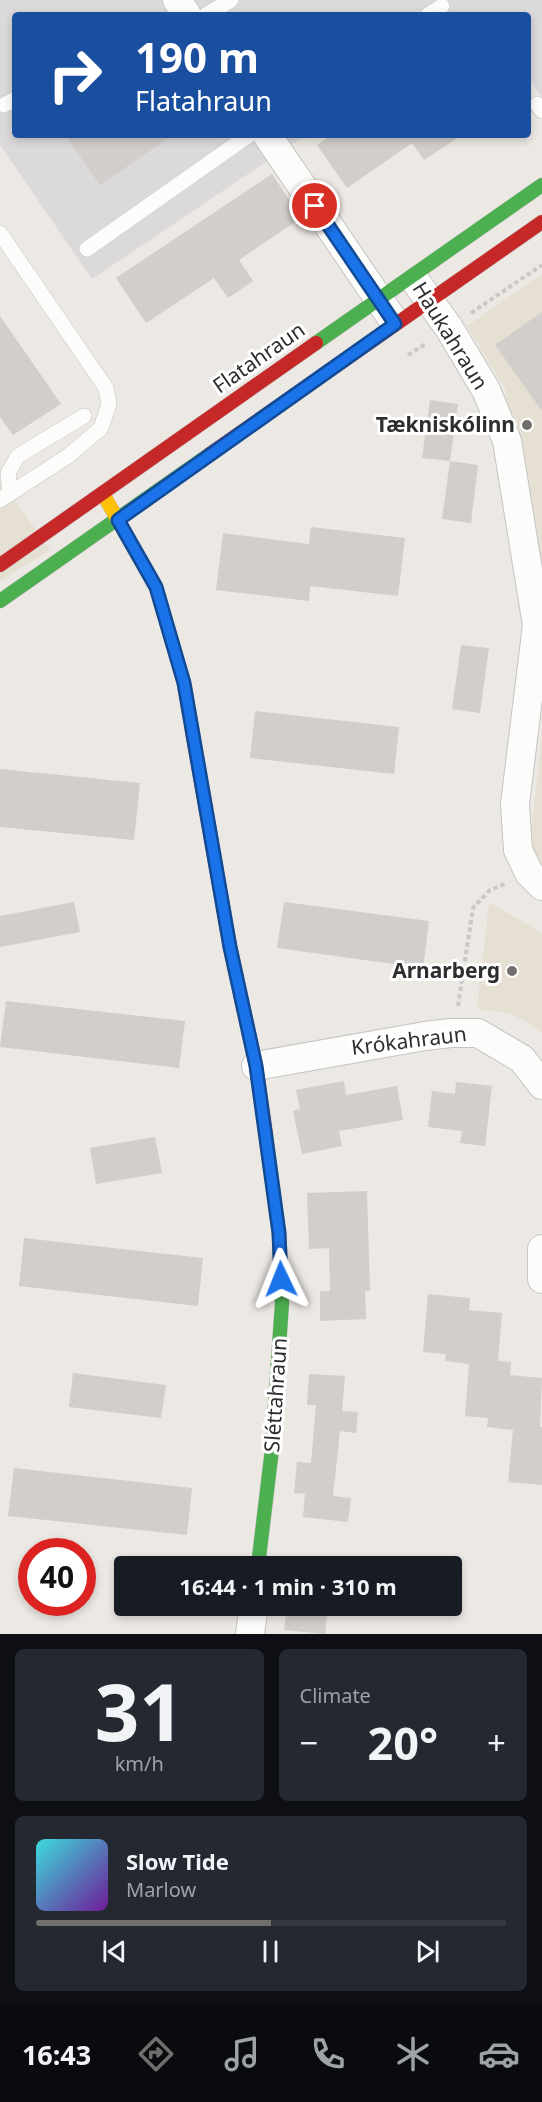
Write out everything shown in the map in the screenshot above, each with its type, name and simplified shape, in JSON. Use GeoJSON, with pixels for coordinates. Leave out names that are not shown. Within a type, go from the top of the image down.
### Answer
{"type":"FeatureCollection","features":[{"type":"Feature","properties":{"kind":"street"},"geometry":{"type":"LineString","coordinates":[[269,138],[395,324]]}},
{"type":"Feature","properties":{"kind":"street","name":"Flatahraun"},"geometry":{"type":"LineString","coordinates":[[1,562],[103,494],[542,185]]}},
{"type":"Feature","properties":{"kind":"street"},"geometry":{"type":"LineString","coordinates":[[0,601],[542,222]]}},
{"type":"Feature","properties":{"kind":"street","name":"Haukahraun"},"geometry":{"type":"LineString","coordinates":[[412,276],[449,328],[486,390],[507,441],[537,625],[515,804],[518,850],[536,879]]}},
{"type":"Feature","properties":{"kind":"street","name":"Sléttahraun"},"geometry":{"type":"LineString","coordinates":[[103,494],[156,587],[184,683],[230,947],[256,1066],[279,1233],[282,1303],[272,1449],[259,1556]]}},
{"type":"Feature","properties":{"kind":"street","name":"Krókahraun"},"geometry":{"type":"LineString","coordinates":[[256,1066],[451,1032],[478,1033],[522,1059],[542,1085]]}},
{"type":"Feature","properties":{"kind":"street"},"geometry":{"type":"LineString","coordinates":[[542,1249],[542,1279]]}},
{"type":"Feature","properties":{"kind":"street"},"geometry":{"type":"LineString","coordinates":[[250,1634],[252,1616]]}},
{"type":"Feature","properties":{"kind":"lane"},"geometry":{"type":"LineString","coordinates":[[186,11],[231,0]]}},
{"type":"Feature","properties":{"kind":"lane"},"geometry":{"type":"LineString","coordinates":[[433,12],[442,6]]}},
{"type":"Feature","properties":{"kind":"lane"},"geometry":{"type":"LineString","coordinates":[[87,249],[245,138]]}},
{"type":"Feature","properties":{"kind":"lane"},"geometry":{"type":"LineString","coordinates":[[0,233],[106,388],[109,404],[101,428],[68,456],[5,496]]}},
{"type":"Feature","properties":{"kind":"lane"},"geometry":{"type":"LineString","coordinates":[[5,496],[8,473],[18,456],[84,416]]}},
{"type":"Feature","properties":{"kind":"lane"},"geometry":{"type":"LineString","coordinates":[[1,562],[20,589]]}},
{"type":"Feature","properties":{"kind":"path"},"geometry":{"type":"LineString","coordinates":[[451,1032],[458,1009],[473,908],[490,890],[536,879]]}},
{"type":"Feature","properties":{"kind":"shaded area"},"geometry":{"type":"Polygon","coordinates":[[[0,0],[542,0],[542,98],[531,82],[531,12],[12,12],[12,138],[302,138],[92,279],[0,145],[0,0]]]}},
{"type":"Feature","properties":{"kind":"shaded area","name":"Tækniskólinn"},"geometry":{"type":"Polygon","coordinates":[[[542,274],[542,582],[505,388],[467,326],[542,274]]]}},
{"type":"Feature","properties":{"kind":"shaded area"},"geometry":{"type":"Polygon","coordinates":[[[0,479],[50,550],[0,581],[0,479]]]}},
{"type":"Feature","properties":{"kind":"shaded area"},"geometry":{"type":"Polygon","coordinates":[[[542,732],[542,866],[533,855],[531,836],[542,732]]]}},
{"type":"Feature","properties":{"kind":"shaded area","name":"Arnarberg"},"geometry":{"type":"Polygon","coordinates":[[[489,902],[542,933],[542,1033],[509,1013],[477,1009],[489,902]]]}},
{"type":"Feature","properties":{"kind":"building"},"geometry":{"type":"Polygon","coordinates":[[[67,138],[169,138],[100,185],[67,138]]]}},
{"type":"Feature","properties":{"kind":"building"},"geometry":{"type":"Polygon","coordinates":[[[327,138],[457,138],[424,160],[412,143],[347,188],[317,145],[327,138]]]}},
{"type":"Feature","properties":{"kind":"building"},"geometry":{"type":"Polygon","coordinates":[[[272,174],[301,218],[239,260],[253,281],[228,298],[214,278],[146,323],[116,278],[272,174]]]}},
{"type":"Feature","properties":{"kind":"building"},"geometry":{"type":"Polygon","coordinates":[[[542,312],[542,411],[495,345],[542,312]]]}},
{"type":"Feature","properties":{"kind":"building"},"geometry":{"type":"Polygon","coordinates":[[[0,316],[61,404],[13,435],[0,417],[0,316]]]}},
{"type":"Feature","properties":{"kind":"building"},"geometry":{"type":"Polygon","coordinates":[[[430,400],[458,404],[450,461],[422,458],[430,400]]]}},
{"type":"Feature","properties":{"kind":"building"},"geometry":{"type":"Polygon","coordinates":[[[450,461],[478,465],[471,523],[442,519],[450,461]]]}},
{"type":"Feature","properties":{"kind":"building"},"geometry":{"type":"Polygon","coordinates":[[[311,527],[405,538],[398,596],[310,586],[309,601],[216,590],[223,533],[309,544],[311,527]]]}},
{"type":"Feature","properties":{"kind":"building"},"geometry":{"type":"Polygon","coordinates":[[[461,645],[489,648],[480,713],[452,709],[461,645]]]}},
{"type":"Feature","properties":{"kind":"building"},"geometry":{"type":"Polygon","coordinates":[[[255,711],[399,727],[394,774],[250,758],[255,711]]]}},
{"type":"Feature","properties":{"kind":"building"},"geometry":{"type":"Polygon","coordinates":[[[0,769],[140,783],[134,840],[0,827],[0,769]]]}},
{"type":"Feature","properties":{"kind":"building"},"geometry":{"type":"Polygon","coordinates":[[[74,902],[80,932],[0,947],[0,916],[74,902]]]}},
{"type":"Feature","properties":{"kind":"building"},"geometry":{"type":"Polygon","coordinates":[[[284,902],[429,921],[423,968],[277,948],[284,902]]]}},
{"type":"Feature","properties":{"kind":"building"},"geometry":{"type":"Polygon","coordinates":[[[6,1001],[185,1021],[179,1068],[0,1047],[6,1001]]]}},
{"type":"Feature","properties":{"kind":"building"},"geometry":{"type":"Polygon","coordinates":[[[344,1081],[346,1095],[397,1086],[403,1120],[339,1131],[342,1146],[302,1154],[293,1111],[300,1109],[296,1090],[344,1081]]]}},
{"type":"Feature","properties":{"kind":"building"},"geometry":{"type":"Polygon","coordinates":[[[456,1082],[492,1086],[485,1146],[460,1143],[462,1131],[428,1127],[432,1091],[455,1094],[456,1082]]]}},
{"type":"Feature","properties":{"kind":"building"},"geometry":{"type":"Polygon","coordinates":[[[155,1137],[162,1173],[96,1184],[90,1148],[155,1137]]]}},
{"type":"Feature","properties":{"kind":"building"},"geometry":{"type":"Polygon","coordinates":[[[367,1191],[370,1291],[365,1291],[366,1319],[320,1321],[320,1291],[330,1291],[329,1248],[309,1249],[307,1193],[367,1191]]]}},
{"type":"Feature","properties":{"kind":"building"},"geometry":{"type":"Polygon","coordinates":[[[24,1238],[203,1258],[198,1306],[19,1286],[24,1238]]]}},
{"type":"Feature","properties":{"kind":"building"},"geometry":{"type":"Polygon","coordinates":[[[428,1294],[470,1298],[469,1310],[502,1313],[498,1361],[511,1362],[510,1375],[542,1378],[540,1427],[542,1427],[542,1485],[508,1482],[513,1430],[487,1427],[488,1418],[465,1416],[469,1364],[445,1361],[446,1354],[423,1352],[428,1294]]]}},
{"type":"Feature","properties":{"kind":"building"},"geometry":{"type":"Polygon","coordinates":[[[73,1373],[166,1385],[161,1418],[69,1407],[73,1373]]]}},
{"type":"Feature","properties":{"kind":"building"},"geometry":{"type":"Polygon","coordinates":[[[309,1374],[345,1376],[342,1411],[358,1412],[356,1433],[340,1431],[333,1496],[351,1498],[348,1522],[303,1517],[305,1494],[294,1493],[297,1462],[311,1463],[316,1405],[307,1405],[309,1374]]]}},
{"type":"Feature","properties":{"kind":"building"},"geometry":{"type":"Polygon","coordinates":[[[14,1468],[192,1488],[187,1535],[8,1516],[14,1468]]]}},
{"type":"Feature","properties":{"kind":"building"},"geometry":{"type":"Polygon","coordinates":[[[286,1616],[327,1616],[325,1634],[284,1630],[286,1616]]]}},
{"type":"Feature","properties":{"kind":"traffic: fast"},"geometry":{"type":"LineString","coordinates":[[316,343],[542,185]]}},
{"type":"Feature","properties":{"kind":"traffic: fast"},"geometry":{"type":"LineString","coordinates":[[0,601],[210,454]]}},
{"type":"Feature","properties":{"kind":"traffic: fast"},"geometry":{"type":"LineString","coordinates":[[259,1556],[272,1449],[282,1303],[279,1233],[266,1135]]}},
{"type":"Feature","properties":{"kind":"traffic: slow"},"geometry":{"type":"LineString","coordinates":[[103,494],[156,587],[184,683],[192,730]]}},
{"type":"Feature","properties":{"kind":"traffic: jam"},"geometry":{"type":"LineString","coordinates":[[210,454],[542,222]]}},
{"type":"Feature","properties":{"kind":"traffic: jam"},"geometry":{"type":"LineString","coordinates":[[0,565],[316,343]]}},
{"type":"Feature","properties":{"kind":"traffic: jam"},"geometry":{"type":"LineString","coordinates":[[192,730],[230,947],[256,1066],[266,1135]]}},
{"type":"Feature","properties":{"kind":"place","name":"Tækniskólinn"},"geometry":{"type":"Point","coordinates":[527,425]}},
{"type":"Feature","properties":{"kind":"place","name":"Arnarberg"},"geometry":{"type":"Point","coordinates":[512,971]}},
{"type":"Feature","properties":{"kind":"route"},"geometry":{"type":"LineString","coordinates":[[281,1279],[279,1233],[256,1066],[230,947],[184,683],[156,587],[118,520],[395,324],[315,206]]}}]}
